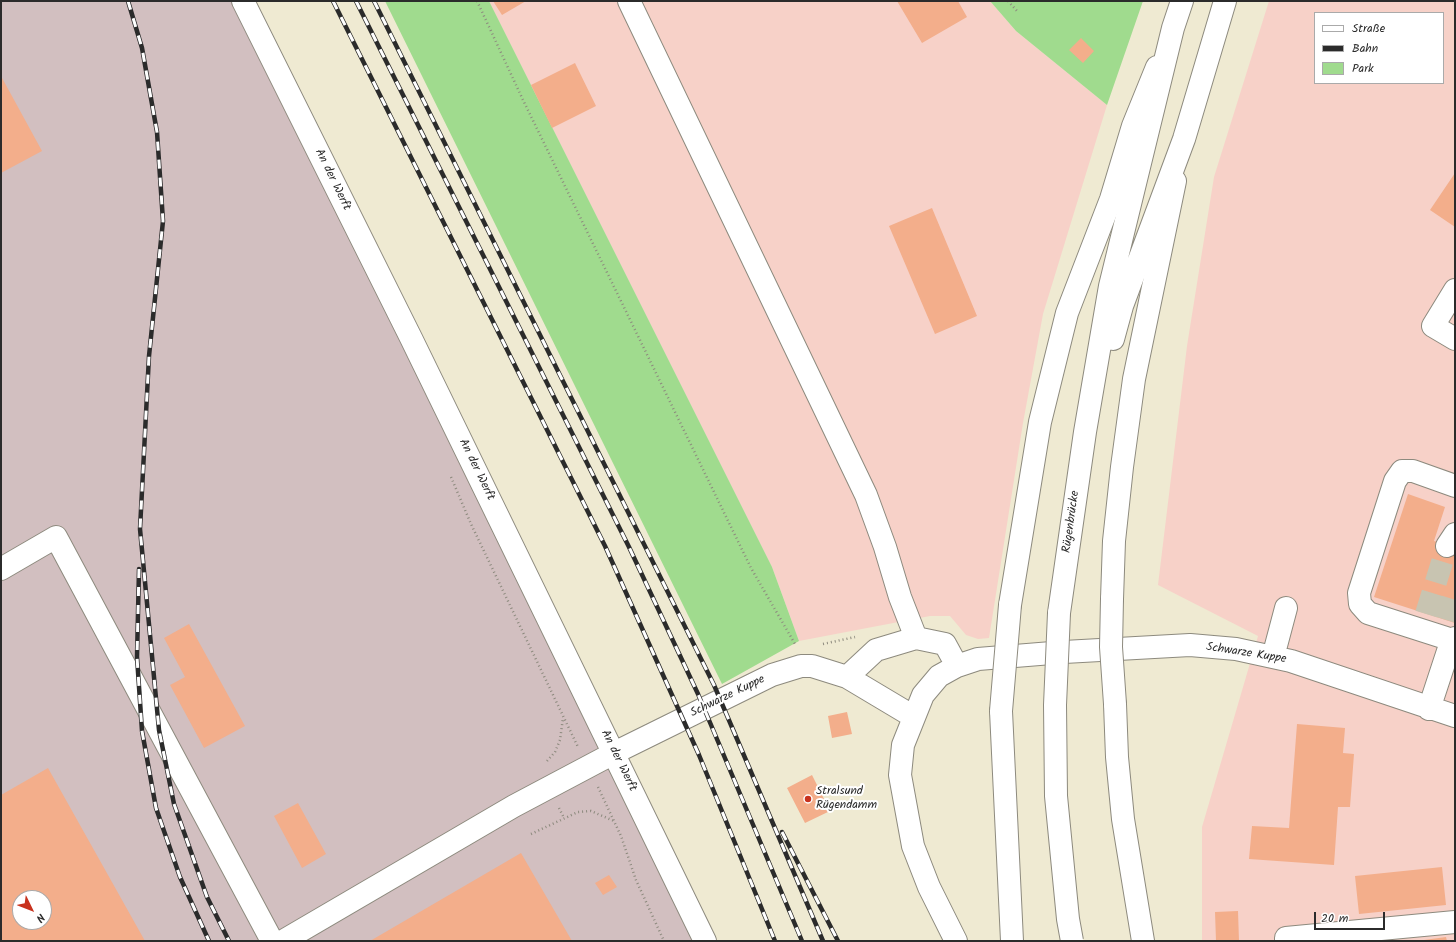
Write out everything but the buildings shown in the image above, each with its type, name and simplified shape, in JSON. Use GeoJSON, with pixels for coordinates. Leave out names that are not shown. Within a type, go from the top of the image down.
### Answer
{"type":"FeatureCollection","features":[{"type":"Feature","properties":{"kind":"main road","name":"An der Werft"},"geometry":{"type":"LineString","coordinates":[[243,1],[408,331],[705,941]]}},
{"type":"Feature","properties":{"kind":"main road"},"geometry":{"type":"LineString","coordinates":[[629,1],[866,495],[885,547],[900,597],[916,638]]}},
{"type":"Feature","properties":{"kind":"main road"},"geometry":{"type":"LineString","coordinates":[[1085,432],[1110,286],[1182,1]]}},
{"type":"Feature","properties":{"kind":"main road"},"geometry":{"type":"LineString","coordinates":[[1085,432],[1122,306],[1184,139],[1225,1]]}},
{"type":"Feature","properties":{"kind":"main road"},"geometry":{"type":"LineString","coordinates":[[1012,941],[1001,711],[1010,606],[1040,422],[1067,313],[1111,199],[1133,126],[1174,28]]}},
{"type":"Feature","properties":{"kind":"main road"},"geometry":{"type":"LineString","coordinates":[[1143,941],[1123,819],[1117,757],[1112,647],[1112,599],[1116,527],[1134,379],[1184,139]]}},
{"type":"Feature","properties":{"kind":"main road"},"geometry":{"type":"LineString","coordinates":[[1455,290],[1433,326],[1455,339]]}},
{"type":"Feature","properties":{"kind":"main road","name":"Rügenbrücke"},"geometry":{"type":"LineString","coordinates":[[1072,941],[1068,920],[1056,796],[1055,705],[1059,613],[1085,432]]}},
{"type":"Feature","properties":{"kind":"main road"},"geometry":{"type":"LineString","coordinates":[[1429,709],[1443,631],[1368,613],[1360,604],[1359,593],[1395,481],[1402,471],[1412,471],[1455,486]]}},
{"type":"Feature","properties":{"kind":"main road"},"geometry":{"type":"LineString","coordinates":[[1,569],[56,537],[272,941]]}},
{"type":"Feature","properties":{"kind":"main road"},"geometry":{"type":"LineString","coordinates":[[1273,658],[1286,608]]}},
{"type":"Feature","properties":{"kind":"main road"},"geometry":{"type":"LineString","coordinates":[[847,677],[876,650],[916,638],[944,644],[957,666]]}},
{"type":"Feature","properties":{"kind":"main road","name":"Schwarze Kuppe"},"geometry":{"type":"LineString","coordinates":[[283,941],[514,806],[772,675],[801,666],[812,666],[847,677],[914,717],[923,695],[939,676],[957,666],[978,659],[1190,645],[1236,649],[1291,661],[1429,709],[1455,716]]}},
{"type":"Feature","properties":{"kind":"main road"},"geometry":{"type":"LineString","coordinates":[[914,717],[904,745],[900,775],[904,807],[913,846],[921,867],[929,887],[956,941]]}},
{"type":"Feature","properties":{"kind":"main road"},"geometry":{"type":"LineString","coordinates":[[1286,941],[1286,938],[1358,936],[1455,922]]}},
{"type":"Feature","properties":{"kind":"path"},"geometry":{"type":"LineString","coordinates":[[477,1],[526,107],[752,568],[794,644],[801,666]]}},
{"type":"Feature","properties":{"kind":"path"},"geometry":{"type":"LineString","coordinates":[[1008,1],[1017,11]]}},
{"type":"Feature","properties":{"kind":"path"},"geometry":{"type":"LineString","coordinates":[[570,730],[614,822],[636,880],[664,941]]}},
{"type":"Feature","properties":{"kind":"path"},"geometry":{"type":"LineString","coordinates":[[530,834],[578,812],[591,811],[614,822]]}},
{"type":"Feature","properties":{"kind":"shaded area"},"geometry":{"type":"Polygon","coordinates":[[[1,1],[243,1],[705,941],[1,941],[1,1]]]}},
{"type":"Feature","properties":{"kind":"shaded area"},"geometry":{"type":"Polygon","coordinates":[[[489,1],[990,1],[1016,31],[1107,105],[1043,314],[1023,423],[989,638],[978,639],[966,635],[950,616],[930,616],[799,641],[772,567],[489,1]]]}},
{"type":"Feature","properties":{"kind":"shaded area"},"geometry":{"type":"Polygon","coordinates":[[[1269,1],[1455,1],[1455,941],[1202,941],[1202,827],[1258,636],[1158,585],[1187,346],[1214,177],[1269,1]]]}},
{"type":"Feature","properties":{"kind":"green space"},"geometry":{"type":"Polygon","coordinates":[[[385,1],[489,1],[772,567],[799,641],[722,684],[385,1]]]}},
{"type":"Feature","properties":{"kind":"green space"},"geometry":{"type":"Polygon","coordinates":[[[990,1],[1143,1],[1107,105],[1016,31],[990,1]]]}},
{"type":"Feature","properties":{"kind":"tunnel"},"geometry":{"type":"LineString","coordinates":[[1426,614],[1447,546]]}},
{"type":"Feature","properties":{"kind":"tunnel"},"geometry":{"type":"LineString","coordinates":[[1446,620],[1455,591]]}},
{"type":"Feature","properties":{"kind":"railway"},"geometry":{"type":"LineString","coordinates":[[128,1],[142,48],[157,132],[163,221],[149,356],[140,529],[159,730],[174,804],[207,897],[229,941]]}},
{"type":"Feature","properties":{"kind":"railway"},"geometry":{"type":"LineString","coordinates":[[333,1],[605,546],[699,755],[775,941]]}},
{"type":"Feature","properties":{"kind":"railway"},"geometry":{"type":"LineString","coordinates":[[356,1],[629,547],[698,694],[802,941]]}},
{"type":"Feature","properties":{"kind":"railway"},"geometry":{"type":"LineString","coordinates":[[374,1],[714,685],[823,941]]}},
{"type":"Feature","properties":{"kind":"railway"},"geometry":{"type":"LineString","coordinates":[[139,569],[137,657],[142,731],[156,808],[180,877],[209,941]]}},
{"type":"Feature","properties":{"kind":"railway"},"geometry":{"type":"LineString","coordinates":[[782,832],[838,941]]}},
{"type":"Feature","properties":{"kind":"place","name":"Stralsund Rügendamm"},"geometry":{"type":"Point","coordinates":[808,799]}}]}
